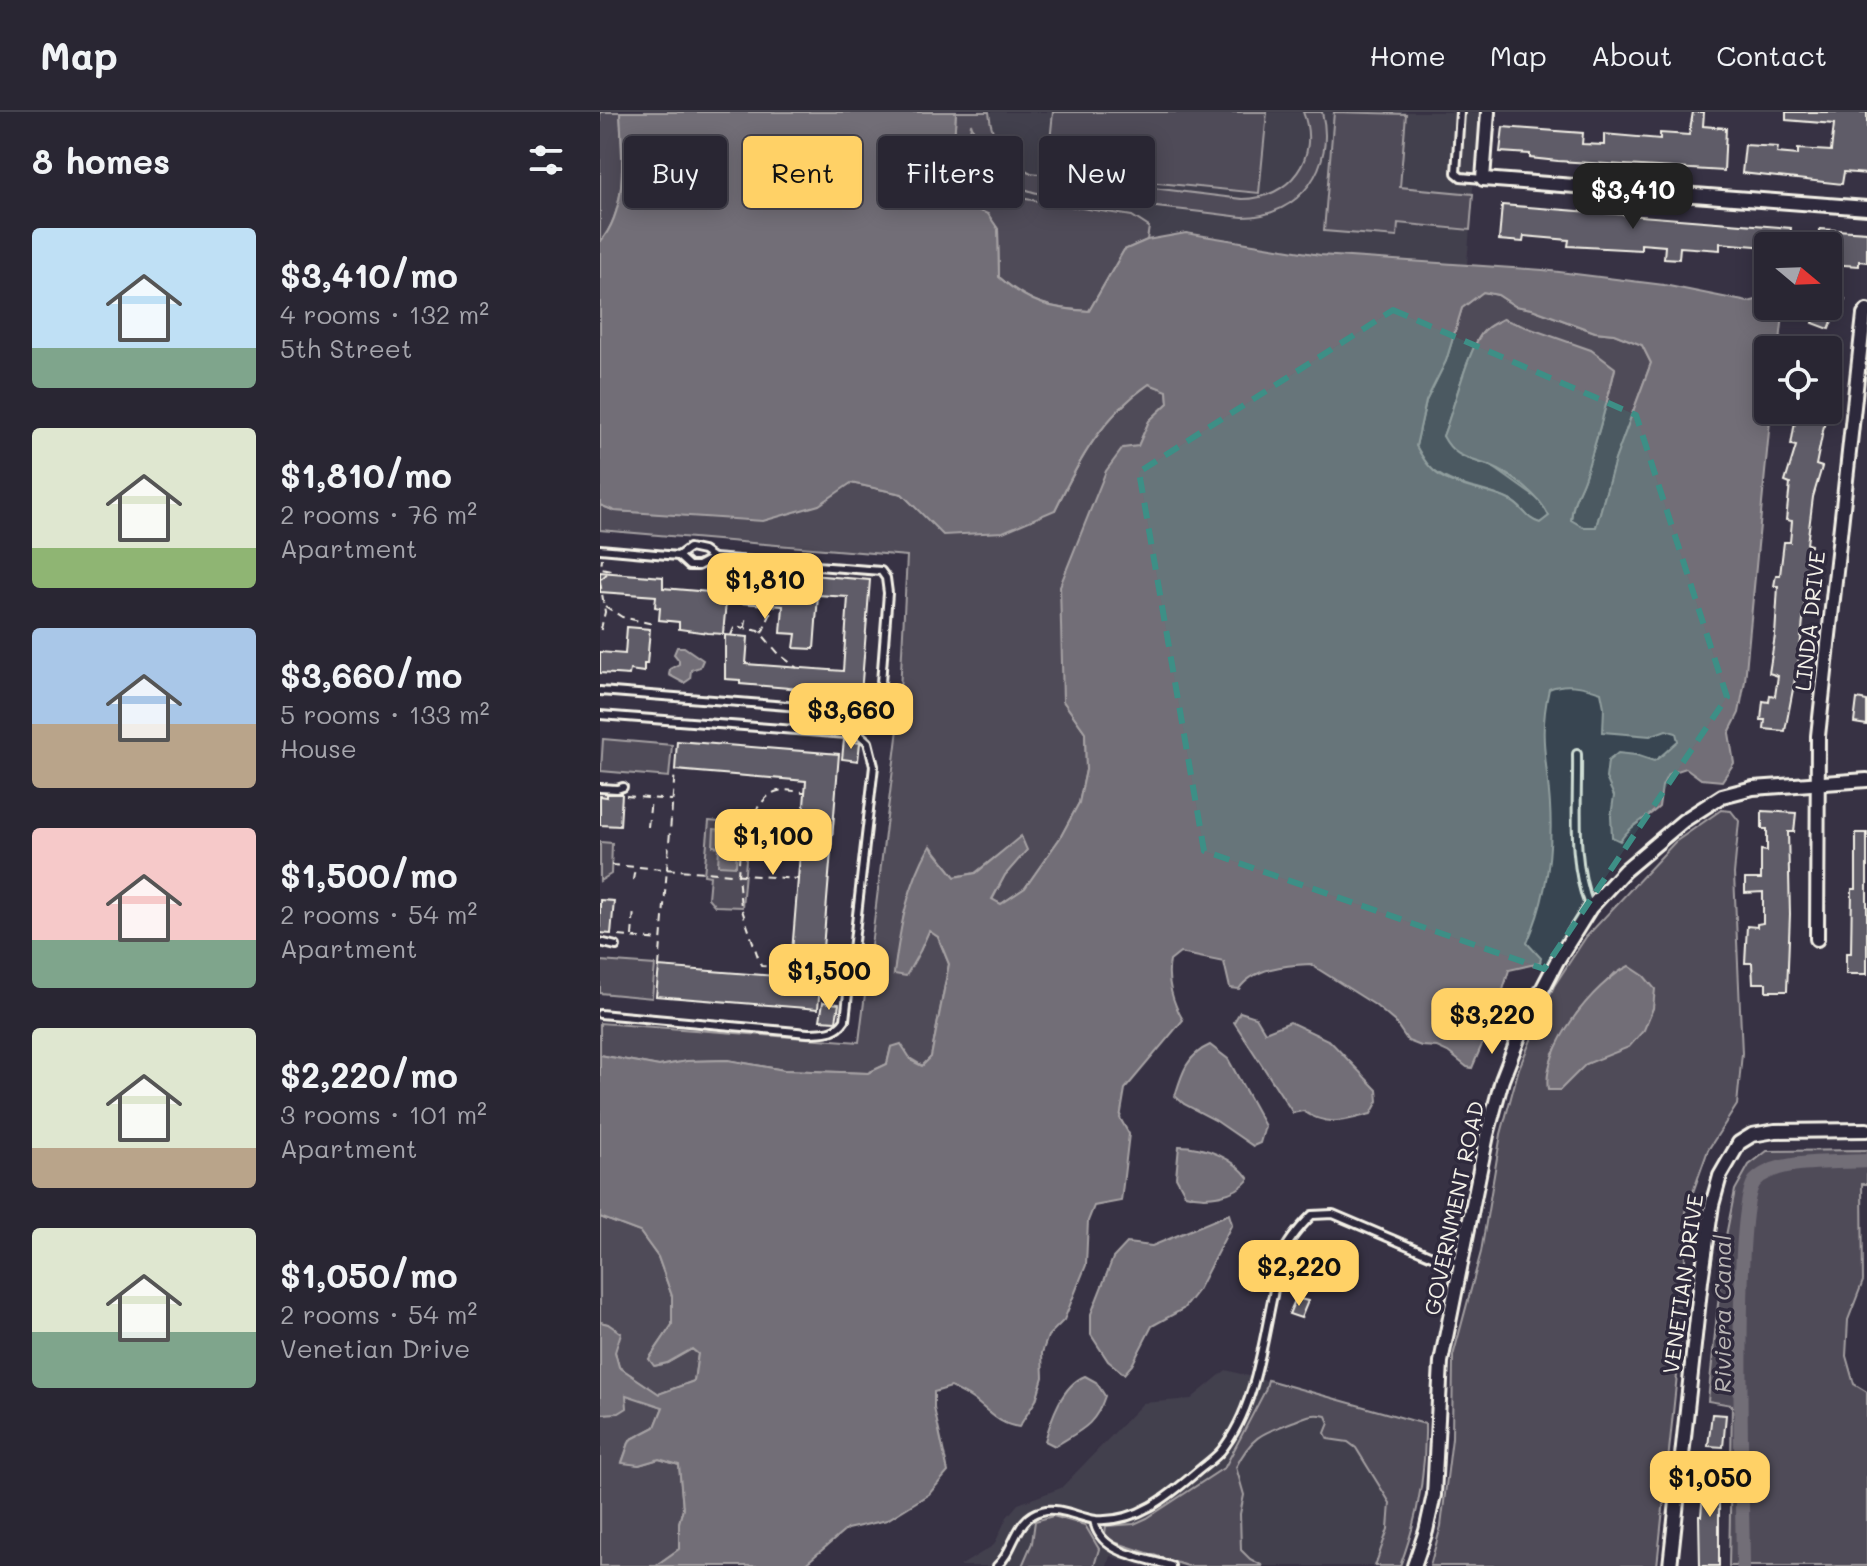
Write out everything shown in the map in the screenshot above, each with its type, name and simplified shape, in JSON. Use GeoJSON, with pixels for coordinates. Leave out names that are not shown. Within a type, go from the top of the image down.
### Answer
{"type":"FeatureCollection","features":[{"type":"Feature","properties":{"kind":"street"},"geometry":{"type":"LineString","coordinates":[[1488,112],[1483,179],[1867,208]]}},
{"type":"Feature","properties":{"kind":"street","name":"LINDA DRIVE"},"geometry":{"type":"LineString","coordinates":[[1817,939],[1818,736],[1862,331],[1867,311]]}},
{"type":"Feature","properties":{"kind":"street","name":"GOVERNMENT ROAD"},"geometry":{"type":"LineString","coordinates":[[1414,1566],[1434,1495],[1441,1362],[1487,1135],[1502,1080],[1523,1026],[1548,978],[1590,908],[1625,870],[1683,821],[1722,796],[1753,788],[1867,780]]}},
{"type":"Feature","properties":{"kind":"street","name":"VENETIAN DRIVE"},"geometry":{"type":"LineString","coordinates":[[1670,1566],[1701,1281],[1712,1205],[1720,1176],[1739,1143],[1752,1135],[1775,1131],[1867,1130]]}},
{"type":"Feature","properties":{"kind":"lane"},"geometry":{"type":"LineString","coordinates":[[1460,112],[1456,173],[1461,177],[1483,179]]}},
{"type":"Feature","properties":{"kind":"lane"},"geometry":{"type":"LineString","coordinates":[[600,691],[875,713],[879,708],[888,593],[886,578],[881,571],[713,558],[703,551],[689,548],[678,556]]}},
{"type":"Feature","properties":{"kind":"lane"},"geometry":{"type":"LineString","coordinates":[[602,549],[678,556],[689,566],[698,566],[713,558]]}},
{"type":"Feature","properties":{"kind":"lane"},"geometry":{"type":"LineString","coordinates":[[600,715],[860,735],[868,742],[874,757],[845,1020],[840,1027],[829,1032],[808,1033],[600,1014]]}},
{"type":"Feature","properties":{"kind":"lane"},"geometry":{"type":"LineString","coordinates":[[1577,754],[1579,866],[1582,888],[1590,908]]}},
{"type":"Feature","properties":{"kind":"lane"},"geometry":{"type":"LineString","coordinates":[[600,788],[623,787]]}},
{"type":"Feature","properties":{"kind":"lane"},"geometry":{"type":"LineString","coordinates":[[600,942],[613,944]]}},
{"type":"Feature","properties":{"kind":"lane"},"geometry":{"type":"LineString","coordinates":[[997,1566],[1027,1519],[1042,1510],[1094,1520],[1117,1520],[1145,1511],[1221,1452],[1239,1422],[1255,1376],[1280,1259],[1295,1232],[1312,1215],[1333,1214],[1439,1259],[1463,1262]]}},
{"type":"Feature","properties":{"kind":"lane"},"geometry":{"type":"LineString","coordinates":[[1094,1520],[1095,1532],[1101,1541],[1113,1548],[1171,1566]]}},
{"type":"Feature","properties":{"kind":"path"},"geometry":{"type":"LineString","coordinates":[[600,633],[605,605],[600,580],[611,570],[601,568],[602,549]]}},
{"type":"Feature","properties":{"kind":"path"},"geometry":{"type":"LineString","coordinates":[[761,634],[770,615],[773,594]]}},
{"type":"Feature","properties":{"kind":"path"},"geometry":{"type":"LineString","coordinates":[[605,605],[622,617],[653,624]]}},
{"type":"Feature","properties":{"kind":"path"},"geometry":{"type":"LineString","coordinates":[[745,628],[747,615]]}},
{"type":"Feature","properties":{"kind":"path"},"geometry":{"type":"LineString","coordinates":[[731,635],[735,626],[761,634],[797,668]]}},
{"type":"Feature","properties":{"kind":"path"},"geometry":{"type":"LineString","coordinates":[[659,967],[675,770]]}},
{"type":"Feature","properties":{"kind":"path"},"geometry":{"type":"LineString","coordinates":[[623,787],[622,795],[673,800]]}},
{"type":"Feature","properties":{"kind":"path"},"geometry":{"type":"LineString","coordinates":[[788,977],[782,967],[761,966],[741,907],[739,827],[777,791],[805,792]]}},
{"type":"Feature","properties":{"kind":"path"},"geometry":{"type":"LineString","coordinates":[[648,827],[651,798]]}},
{"type":"Feature","properties":{"kind":"path"},"geometry":{"type":"LineString","coordinates":[[611,865],[798,879]]}},
{"type":"Feature","properties":{"kind":"path"},"geometry":{"type":"LineString","coordinates":[[633,880],[635,867]]}},
{"type":"Feature","properties":{"kind":"path"},"geometry":{"type":"LineString","coordinates":[[632,937],[634,909]]}},
{"type":"Feature","properties":{"kind":"path"},"geometry":{"type":"LineString","coordinates":[[613,944],[611,935],[662,940]]}},
{"type":"Feature","properties":{"kind":"highlighted area"},"geometry":{"type":"Polygon","coordinates":[[[1393,310],[1636,415],[1727,697],[1544,969],[1204,851],[1139,472],[1393,310]]]}},
{"type":"Feature","properties":{"kind":"shaded area"},"geometry":{"type":"Polygon","coordinates":[[[600,112],[620,112],[622,180],[616,213],[600,242],[600,112]]]}},
{"type":"Feature","properties":{"kind":"shaded area"},"geometry":{"type":"Polygon","coordinates":[[[620,112],[956,112],[954,136],[878,136],[878,208],[973,208],[988,214],[998,229],[999,277],[1040,303],[1089,311],[1124,250],[1147,240],[1186,233],[1320,255],[1543,270],[1664,285],[1748,302],[1754,300],[1754,320],[1782,320],[1781,336],[1754,336],[1754,424],[1770,424],[1745,681],[1739,713],[1729,733],[1734,763],[1722,781],[1701,779],[1686,768],[1668,774],[1662,786],[1659,807],[1620,841],[1612,837],[1614,796],[1606,778],[1608,761],[1618,753],[1654,761],[1678,741],[1676,733],[1666,730],[1650,736],[1603,732],[1601,692],[1575,686],[1549,689],[1544,748],[1550,805],[1549,858],[1539,910],[1527,943],[1541,958],[1540,963],[1509,970],[1498,1007],[1472,1068],[1437,1047],[1408,1041],[1395,1022],[1375,1005],[1310,964],[1261,972],[1239,989],[1230,988],[1224,962],[1180,953],[1170,961],[1171,992],[1183,1020],[1125,1089],[1120,1118],[1129,1134],[1121,1201],[1094,1206],[1088,1221],[1086,1265],[1064,1320],[1048,1336],[1042,1353],[1043,1377],[1036,1400],[1019,1427],[1000,1420],[972,1398],[951,1387],[934,1392],[934,1408],[948,1472],[929,1494],[887,1520],[847,1529],[803,1566],[655,1566],[679,1549],[679,1523],[683,1508],[679,1465],[659,1459],[639,1465],[622,1463],[630,1440],[655,1427],[663,1407],[626,1395],[627,1408],[619,1413],[600,1414],[600,1322],[621,1333],[615,1352],[619,1367],[659,1394],[694,1381],[698,1354],[692,1349],[667,1363],[654,1366],[649,1359],[672,1325],[672,1296],[658,1257],[640,1232],[600,1217],[600,1055],[659,1066],[687,1061],[728,1060],[784,1070],[868,1073],[887,1064],[891,1047],[901,1044],[912,1061],[922,1066],[931,1057],[949,964],[938,937],[929,931],[906,976],[894,974],[910,892],[930,846],[955,877],[976,873],[1021,836],[1027,850],[1005,875],[992,899],[1001,904],[1025,888],[1060,838],[1079,803],[1086,770],[1085,732],[1063,701],[1060,586],[1106,471],[1123,448],[1138,446],[1149,421],[1168,403],[1167,391],[1149,384],[1132,397],[1093,441],[1055,510],[1003,532],[943,535],[902,494],[851,483],[819,505],[763,521],[615,511],[600,505],[600,242],[616,214],[622,162],[620,112]],[[1483,292],[1462,308],[1446,361],[1426,401],[1416,446],[1426,462],[1447,480],[1511,501],[1540,523],[1549,516],[1532,493],[1498,470],[1457,453],[1443,436],[1474,348],[1492,325],[1503,319],[1591,350],[1615,368],[1571,520],[1583,527],[1596,527],[1615,460],[1651,363],[1642,345],[1515,306],[1498,295],[1483,292]]]}},
{"type":"Feature","properties":{"kind":"shaded area"},"geometry":{"type":"Polygon","coordinates":[[[956,112],[989,112],[994,136],[976,136],[971,123],[970,136],[954,136],[956,112]]]}},
{"type":"Feature","properties":{"kind":"shaded area"},"geometry":{"type":"Polygon","coordinates":[[[972,112],[1479,112],[1467,265],[1320,255],[1186,233],[1147,240],[1148,227],[1132,216],[1082,208],[1155,208],[1155,136],[1039,136],[1039,201],[1023,199],[1023,136],[969,136],[972,112]]]}},
{"type":"Feature","properties":{"kind":"shaded area"},"geometry":{"type":"Polygon","coordinates":[[[1053,112],[1267,112],[1259,193],[1155,183],[1155,136],[1051,136],[1053,112]]]}},
{"type":"Feature","properties":{"kind":"shaded area"},"geometry":{"type":"Polygon","coordinates":[[[1303,112],[1322,112],[1324,151],[1309,185],[1297,198],[1281,208],[1263,215],[1243,217],[1155,207],[1155,188],[1242,199],[1274,192],[1297,172],[1304,159],[1308,129],[1303,112]]]}},
{"type":"Feature","properties":{"kind":"shaded area"},"geometry":{"type":"Polygon","coordinates":[[[1334,112],[1406,114],[1400,187],[1473,194],[1470,230],[1398,223],[1397,237],[1324,231],[1334,112]]]}},
{"type":"Feature","properties":{"kind":"shaded area"},"geometry":{"type":"Polygon","coordinates":[[[1023,168],[1039,174],[1039,193],[1023,188],[1023,168]]]}},
{"type":"Feature","properties":{"kind":"shaded area"},"geometry":{"type":"Polygon","coordinates":[[[1023,199],[1039,201],[1039,208],[1082,208],[1132,216],[1149,227],[1147,240],[1124,250],[1089,311],[1075,310],[1030,299],[999,277],[998,229],[988,215],[971,208],[1023,208],[1023,199]]]}},
{"type":"Feature","properties":{"kind":"shaded area"},"geometry":{"type":"Polygon","coordinates":[[[1483,292],[1498,295],[1515,306],[1642,345],[1651,363],[1615,460],[1596,527],[1583,527],[1571,521],[1615,369],[1503,319],[1486,329],[1474,348],[1443,436],[1463,457],[1493,467],[1542,502],[1549,516],[1540,523],[1511,501],[1443,477],[1429,466],[1416,446],[1426,401],[1446,361],[1462,308],[1483,292]]]}},
{"type":"Feature","properties":{"kind":"shaded area"},"geometry":{"type":"Polygon","coordinates":[[[1149,384],[1167,390],[1168,403],[1149,421],[1138,446],[1063,701],[1085,732],[1086,770],[1079,803],[1060,838],[1025,888],[1001,904],[992,900],[1005,875],[1026,850],[1021,837],[975,873],[955,877],[931,846],[904,915],[894,974],[920,951],[929,930],[938,937],[949,964],[931,1057],[923,1066],[891,1047],[887,1064],[868,1073],[784,1070],[728,1060],[687,1061],[659,1066],[600,1055],[600,1023],[859,1042],[898,729],[907,556],[600,530],[600,505],[615,511],[689,515],[851,483],[902,494],[919,510],[1055,510],[1093,441],[1118,411],[1149,384]]]}},
{"type":"Feature","properties":{"kind":"shaded area"},"geometry":{"type":"Polygon","coordinates":[[[677,647],[684,647],[703,660],[700,667],[691,670],[690,679],[684,683],[669,675],[670,669],[679,664],[674,654],[677,647]]]}},
{"type":"Feature","properties":{"kind":"shaded area"},"geometry":{"type":"Polygon","coordinates":[[[603,739],[672,745],[669,777],[601,771],[603,739]]]}},
{"type":"Feature","properties":{"kind":"shaded area"},"geometry":{"type":"Polygon","coordinates":[[[1721,810],[1731,811],[1739,821],[1734,874],[1742,1053],[1737,1105],[1708,1150],[1686,1212],[1684,1308],[1657,1566],[1430,1566],[1441,1526],[1452,1438],[1453,1356],[1481,1252],[1501,1134],[1519,1068],[1554,986],[1586,937],[1675,842],[1721,810]],[[1615,973],[1577,1013],[1553,1053],[1586,1064],[1619,1050],[1640,1033],[1653,1008],[1615,973]]]}},
{"type":"Feature","properties":{"kind":"shaded area"},"geometry":{"type":"Polygon","coordinates":[[[709,821],[749,825],[742,907],[715,906],[708,898],[710,876],[704,875],[709,821]]]}},
{"type":"Feature","properties":{"kind":"shaded area"},"geometry":{"type":"Polygon","coordinates":[[[714,829],[733,831],[732,845],[737,845],[736,866],[718,865],[719,847],[713,846],[714,829]]]}},
{"type":"Feature","properties":{"kind":"shaded area"},"geometry":{"type":"Polygon","coordinates":[[[600,842],[612,843],[611,874],[600,881],[600,842]]]}},
{"type":"Feature","properties":{"kind":"shaded area"},"geometry":{"type":"Polygon","coordinates":[[[600,961],[655,965],[652,998],[600,993],[600,961]]]}},
{"type":"Feature","properties":{"kind":"shaded area"},"geometry":{"type":"Polygon","coordinates":[[[1629,966],[1644,976],[1655,989],[1653,1008],[1644,1030],[1629,1047],[1586,1064],[1560,1090],[1548,1090],[1548,1074],[1561,1037],[1586,1002],[1629,966]]]}},
{"type":"Feature","properties":{"kind":"shaded area"},"geometry":{"type":"Polygon","coordinates":[[[1240,1012],[1256,1017],[1265,1032],[1290,1022],[1330,1041],[1377,1090],[1378,1101],[1371,1114],[1328,1121],[1303,1111],[1293,1113],[1234,1022],[1240,1012]]]}},
{"type":"Feature","properties":{"kind":"shaded area"},"geometry":{"type":"Polygon","coordinates":[[[1210,1045],[1228,1059],[1265,1126],[1260,1143],[1253,1146],[1175,1096],[1191,1059],[1210,1045]]]}},
{"type":"Feature","properties":{"kind":"shaded area"},"geometry":{"type":"Polygon","coordinates":[[[1179,1146],[1199,1148],[1227,1159],[1249,1179],[1236,1190],[1219,1196],[1185,1194],[1176,1177],[1179,1146]]]}},
{"type":"Feature","properties":{"kind":"shaded area"},"geometry":{"type":"Polygon","coordinates":[[[1867,1150],[1867,1184],[1862,1184],[1863,1281],[1848,1320],[1846,1356],[1854,1384],[1867,1392],[1867,1566],[1729,1566],[1732,1405],[1708,1401],[1724,1246],[1735,1190],[1749,1165],[1767,1151],[1867,1150]]]}},
{"type":"Feature","properties":{"kind":"shaded area"},"geometry":{"type":"Polygon","coordinates":[[[1229,1214],[1232,1224],[1198,1290],[1183,1309],[1152,1326],[1124,1374],[1108,1361],[1091,1335],[1091,1314],[1113,1258],[1127,1243],[1152,1246],[1229,1214]]]}},
{"type":"Feature","properties":{"kind":"shaded area"},"geometry":{"type":"Polygon","coordinates":[[[600,1217],[640,1232],[658,1257],[672,1296],[672,1325],[649,1359],[655,1366],[692,1349],[698,1354],[694,1381],[659,1394],[619,1367],[608,1324],[600,1322],[600,1217]]]}},
{"type":"Feature","properties":{"kind":"shaded area"},"geometry":{"type":"Polygon","coordinates":[[[1226,1370],[1425,1424],[1423,1486],[1400,1566],[1141,1566],[1110,1556],[1107,1566],[960,1566],[994,1545],[1007,1517],[1018,1504],[1061,1488],[1143,1403],[1191,1399],[1226,1370]]]}},
{"type":"Feature","properties":{"kind":"shaded area"},"geometry":{"type":"Polygon","coordinates":[[[1085,1376],[1096,1382],[1105,1396],[1097,1414],[1080,1431],[1055,1446],[1045,1441],[1064,1395],[1077,1380],[1085,1376]]]}},
{"type":"Feature","properties":{"kind":"shaded area"},"geometry":{"type":"Polygon","coordinates":[[[1268,1380],[1425,1424],[1420,1496],[1400,1566],[1375,1566],[1388,1529],[1390,1503],[1356,1448],[1348,1442],[1328,1439],[1325,1433],[1329,1423],[1326,1416],[1321,1415],[1306,1416],[1260,1436],[1247,1448],[1236,1467],[1244,1495],[1240,1514],[1241,1550],[1263,1566],[1187,1566],[1111,1541],[1105,1534],[1106,1526],[1134,1524],[1147,1518],[1225,1467],[1268,1380]]]}},
{"type":"Feature","properties":{"kind":"shaded area"},"geometry":{"type":"Polygon","coordinates":[[[626,1394],[663,1407],[655,1427],[630,1440],[622,1462],[639,1465],[659,1459],[679,1465],[683,1508],[679,1523],[679,1549],[655,1566],[600,1566],[600,1414],[619,1412],[626,1394]]]}},
{"type":"Feature","properties":{"kind":"shaded area"},"geometry":{"type":"Polygon","coordinates":[[[1053,1516],[1085,1525],[1099,1549],[1094,1566],[1022,1566],[1032,1543],[1035,1521],[1053,1516]]]}},
{"type":"Feature","properties":{"kind":"building"},"geometry":{"type":"Polygon","coordinates":[[[1693,112],[1704,112],[1703,126],[1726,128],[1724,171],[1558,161],[1530,158],[1530,154],[1500,152],[1503,127],[1583,133],[1582,144],[1604,145],[1604,134],[1660,139],[1660,133],[1689,135],[1693,112]]]}},
{"type":"Feature","properties":{"kind":"building"},"geometry":{"type":"Polygon","coordinates":[[[1786,112],[1867,112],[1867,174],[1844,172],[1842,184],[1742,173],[1745,145],[1778,147],[1777,153],[1798,155],[1798,149],[1831,151],[1834,124],[1786,120],[1786,112]]]}},
{"type":"Feature","properties":{"kind":"building"},"geometry":{"type":"Polygon","coordinates":[[[1502,205],[1791,228],[1791,232],[1754,232],[1754,246],[1720,243],[1720,250],[1680,247],[1679,259],[1664,258],[1665,246],[1641,244],[1641,250],[1568,246],[1569,240],[1524,236],[1523,242],[1499,240],[1502,205]]]}},
{"type":"Feature","properties":{"kind":"building"},"geometry":{"type":"Polygon","coordinates":[[[1820,229],[1867,232],[1867,262],[1859,261],[1859,266],[1842,265],[1842,232],[1820,232],[1820,229]]]}},
{"type":"Feature","properties":{"kind":"building"},"geometry":{"type":"Polygon","coordinates":[[[1814,320],[1832,320],[1829,329],[1813,323],[1814,320]]]}},
{"type":"Feature","properties":{"kind":"building"},"geometry":{"type":"Polygon","coordinates":[[[1795,424],[1824,424],[1816,465],[1822,467],[1813,497],[1807,544],[1811,545],[1799,658],[1785,731],[1764,729],[1765,720],[1761,720],[1763,701],[1769,702],[1770,695],[1775,696],[1778,676],[1769,673],[1778,586],[1774,586],[1776,575],[1780,575],[1784,542],[1790,542],[1792,521],[1786,520],[1790,484],[1785,482],[1796,446],[1791,445],[1795,424]]]}},
{"type":"Feature","properties":{"kind":"building"},"geometry":{"type":"Polygon","coordinates":[[[738,569],[870,580],[861,694],[740,684],[740,680],[725,679],[725,635],[748,637],[746,664],[843,671],[848,597],[818,595],[814,649],[794,648],[796,634],[781,633],[783,606],[726,602],[723,634],[708,633],[679,629],[679,622],[659,620],[660,608],[655,607],[656,596],[600,592],[600,572],[663,577],[663,588],[721,593],[722,581],[737,582],[738,569]]]}},
{"type":"Feature","properties":{"kind":"building"},"geometry":{"type":"Polygon","coordinates":[[[627,627],[650,629],[644,672],[630,670],[629,675],[600,673],[600,652],[625,654],[627,627]]]}},
{"type":"Feature","properties":{"kind":"building"},"geometry":{"type":"Polygon","coordinates":[[[1857,699],[1867,701],[1867,725],[1854,723],[1857,699]]]}},
{"type":"Feature","properties":{"kind":"building"},"geometry":{"type":"Polygon","coordinates":[[[844,740],[860,743],[858,761],[842,759],[844,740]]]}},
{"type":"Feature","properties":{"kind":"building"},"geometry":{"type":"Polygon","coordinates":[[[677,741],[839,754],[818,1009],[656,996],[659,967],[790,977],[806,781],[675,770],[677,741]]]}},
{"type":"Feature","properties":{"kind":"building"},"geometry":{"type":"Polygon","coordinates":[[[607,794],[622,794],[620,826],[600,825],[600,796],[607,797],[607,794]]]}},
{"type":"Feature","properties":{"kind":"building"},"geometry":{"type":"Polygon","coordinates":[[[1762,811],[1796,813],[1794,832],[1788,832],[1790,914],[1787,991],[1766,991],[1766,983],[1753,983],[1752,963],[1745,963],[1747,926],[1757,927],[1757,924],[1763,923],[1763,892],[1745,893],[1745,879],[1761,879],[1761,850],[1767,851],[1767,829],[1762,829],[1762,811]]]}},
{"type":"Feature","properties":{"kind":"building"},"geometry":{"type":"Polygon","coordinates":[[[1856,833],[1867,833],[1867,974],[1846,974],[1846,953],[1851,953],[1852,889],[1856,889],[1856,833]]]}},
{"type":"Feature","properties":{"kind":"building"},"geometry":{"type":"Polygon","coordinates":[[[600,900],[614,901],[611,934],[600,933],[600,900]]]}},
{"type":"Feature","properties":{"kind":"building"},"geometry":{"type":"Polygon","coordinates":[[[823,1002],[839,1004],[836,1021],[820,1020],[823,1002]]]}},
{"type":"Feature","properties":{"kind":"building"},"geometry":{"type":"Polygon","coordinates":[[[1296,1298],[1308,1301],[1301,1318],[1289,1314],[1296,1298]]]}},
{"type":"Feature","properties":{"kind":"building"},"geometry":{"type":"Polygon","coordinates":[[[1712,1414],[1726,1415],[1723,1447],[1708,1446],[1712,1414]]]}},
{"type":"Feature","properties":{"kind":"building"},"geometry":{"type":"Polygon","coordinates":[[[1705,1469],[1724,1471],[1719,1503],[1719,1566],[1700,1566],[1699,1516],[1705,1469]]]}},
{"type":"Feature","properties":{"kind":"waterway","name":"Riviera Canal"},"geometry":{"type":"LineString","coordinates":[[1743,1566],[1741,1300],[1748,1203],[1755,1181],[1777,1168],[1808,1163],[1867,1161]]}}]}
